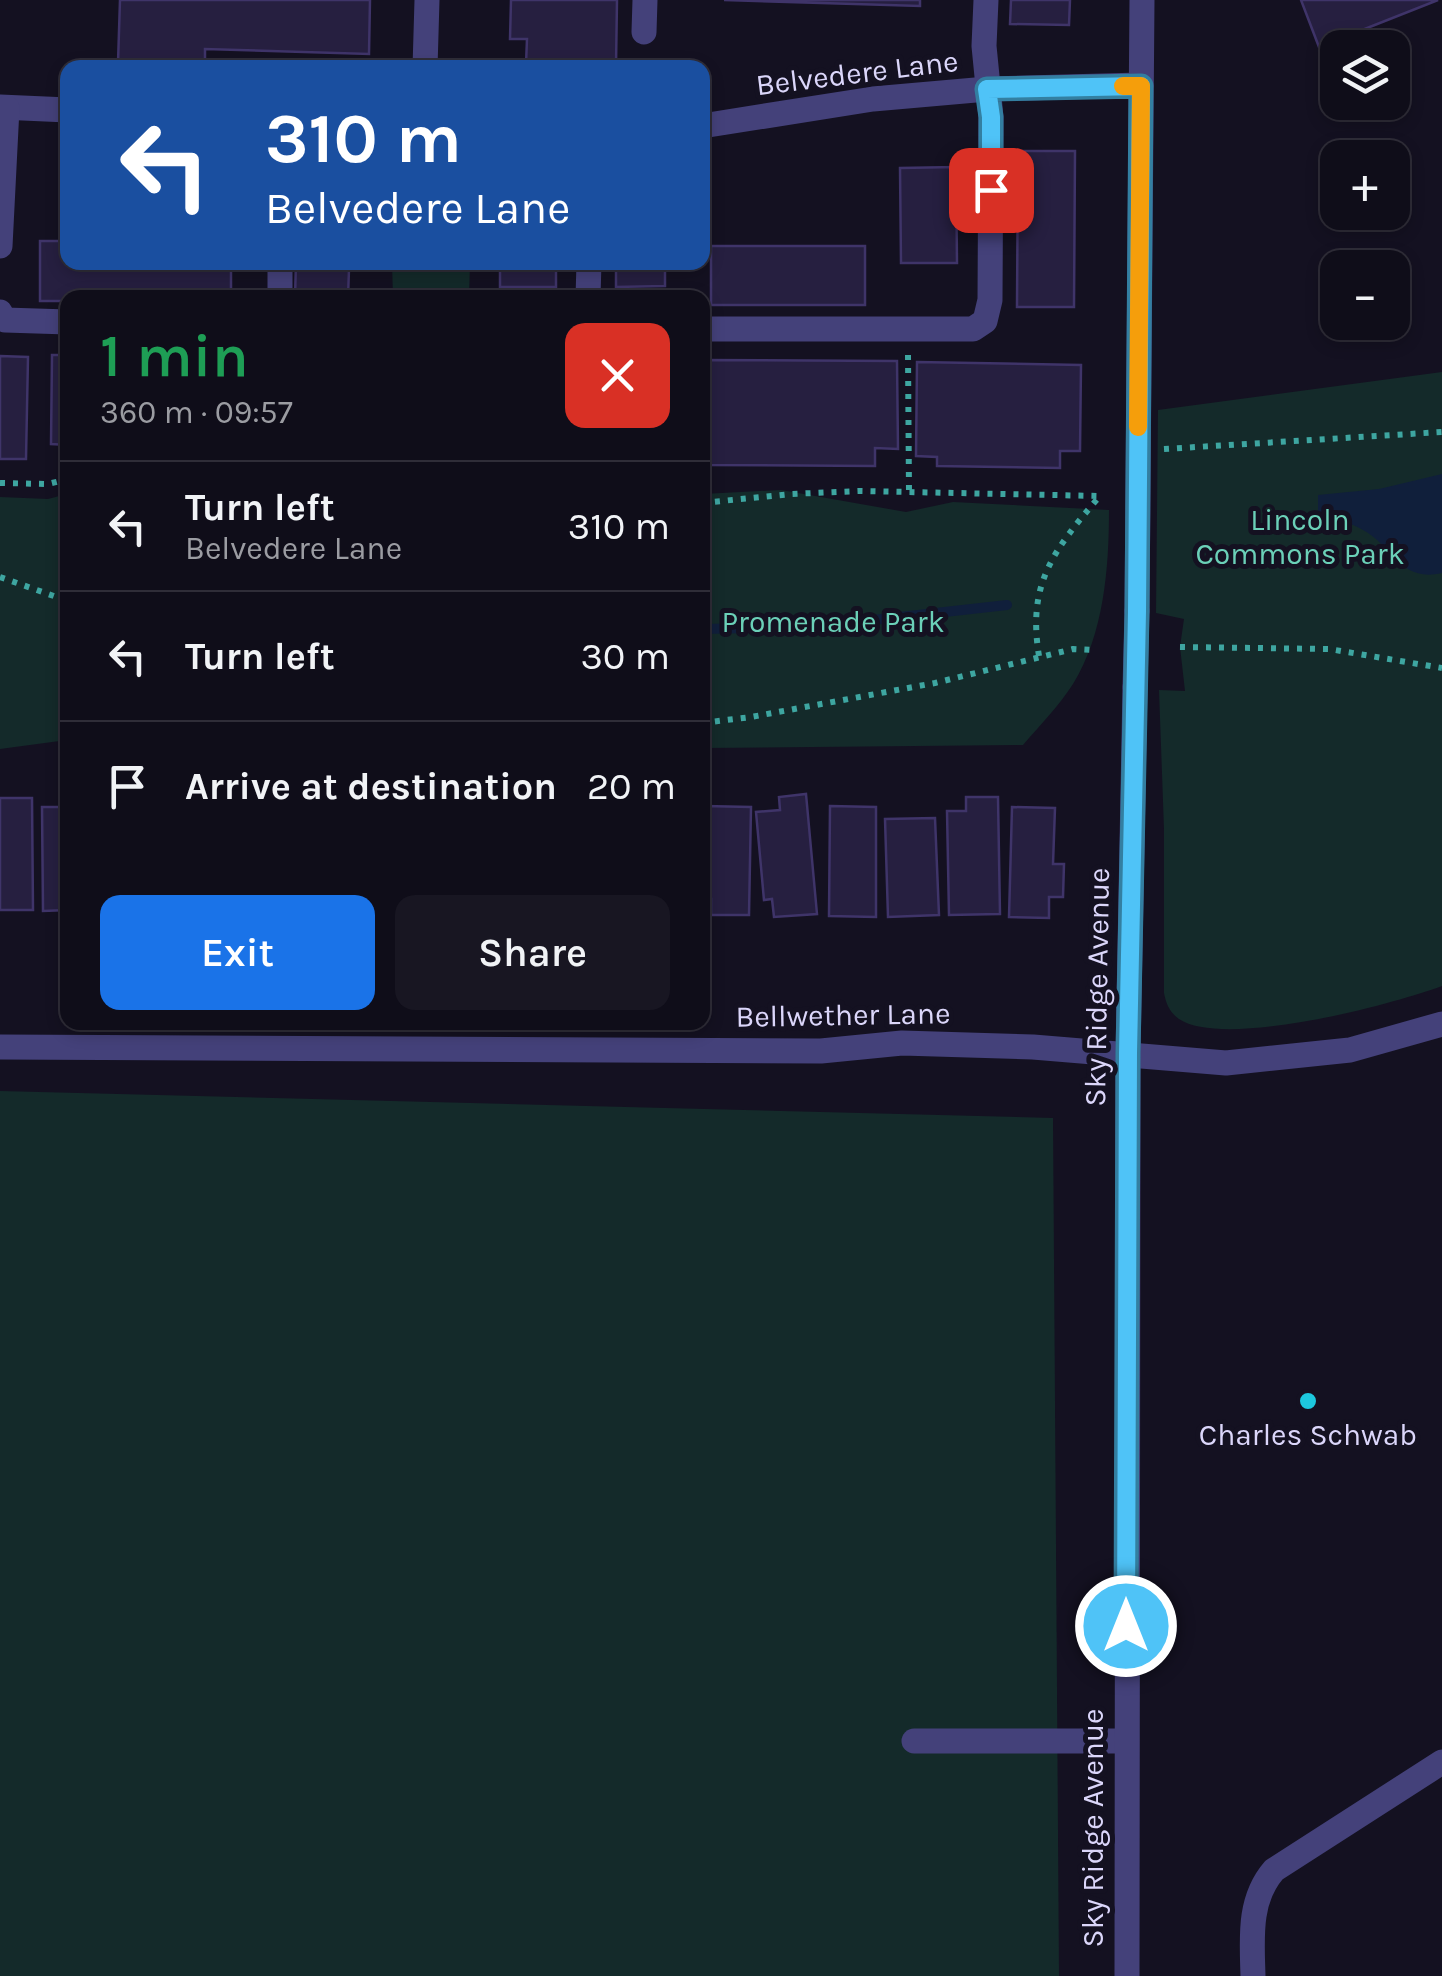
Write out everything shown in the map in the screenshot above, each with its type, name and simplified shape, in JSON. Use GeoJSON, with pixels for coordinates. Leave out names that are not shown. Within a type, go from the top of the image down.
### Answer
{"type":"FeatureCollection","features":[{"type":"Feature","properties":{"kind":"street"},"geometry":{"type":"LineString","coordinates":[[425,60],[427,0]]}},
{"type":"Feature","properties":{"kind":"street"},"geometry":{"type":"LineString","coordinates":[[644,32],[645,0]]}},
{"type":"Feature","properties":{"kind":"street"},"geometry":{"type":"LineString","coordinates":[[710,329],[973,329],[985,321],[990,300],[991,117],[986,0]]}},
{"type":"Feature","properties":{"kind":"street","name":"Sky Ridge Avenue"},"geometry":{"type":"LineString","coordinates":[[1127,1976],[1128,1053],[1137,612],[1142,0]]}},
{"type":"Feature","properties":{"kind":"street","name":"Belvedere Lane"},"geometry":{"type":"LineString","coordinates":[[710,125],[873,99],[987,89],[1141,86]]}},
{"type":"Feature","properties":{"kind":"street"},"geometry":{"type":"LineString","coordinates":[[0,246],[4,107],[60,110]]}},
{"type":"Feature","properties":{"kind":"street"},"geometry":{"type":"LineString","coordinates":[[0,312],[5,320],[60,322]]}},
{"type":"Feature","properties":{"kind":"street","name":"Bellwether Lane"},"geometry":{"type":"LineString","coordinates":[[0,1047],[820,1051],[902,1043],[1128,1053],[1226,1063],[1350,1050],[1442,1024]]}},
{"type":"Feature","properties":{"kind":"street"},"geometry":{"type":"LineString","coordinates":[[914,1742],[1125,1741]]}},
{"type":"Feature","properties":{"kind":"street"},"geometry":{"type":"LineString","coordinates":[[1253,1976],[1252,1922],[1262,1884],[1274,1870],[1442,1762]]}},
{"type":"Feature","properties":{"kind":"path"},"geometry":{"type":"LineString","coordinates":[[908,329],[909,494]]}},
{"type":"Feature","properties":{"kind":"path"},"geometry":{"type":"LineString","coordinates":[[1138,450],[1442,432]]}},
{"type":"Feature","properties":{"kind":"path"},"geometry":{"type":"LineString","coordinates":[[0,483],[60,481]]}},
{"type":"Feature","properties":{"kind":"path"},"geometry":{"type":"LineString","coordinates":[[710,502],[791,494],[1100,496],[1058,545],[1044,575],[1035,629],[1040,656]]}},
{"type":"Feature","properties":{"kind":"path"},"geometry":{"type":"LineString","coordinates":[[0,577],[60,598]]}},
{"type":"Feature","properties":{"kind":"path"},"geometry":{"type":"LineString","coordinates":[[1180,647],[1330,649],[1442,668]]}},
{"type":"Feature","properties":{"kind":"path"},"geometry":{"type":"LineString","coordinates":[[710,722],[935,684],[1073,648],[1092,650]]}},
{"type":"Feature","properties":{"kind":"green space"},"geometry":{"type":"Polygon","coordinates":[[[392,270],[470,270],[469,290],[393,290],[392,270]]]}},
{"type":"Feature","properties":{"kind":"green space","name":"Lincoln Commons Park"},"geometry":{"type":"Polygon","coordinates":[[[1442,372],[1442,986],[1348,1013],[1269,1027],[1201,1027],[1179,1019],[1168,1007],[1164,993],[1159,690],[1185,691],[1180,647],[1184,619],[1156,613],[1158,410],[1442,372]]]}},
{"type":"Feature","properties":{"kind":"green space","name":"Promenade Park"},"geometry":{"type":"Polygon","coordinates":[[[781,490],[906,512],[953,502],[1109,510],[1106,577],[1092,644],[1068,692],[1023,745],[710,748],[710,494],[781,490]]]}},
{"type":"Feature","properties":{"kind":"green space"},"geometry":{"type":"Polygon","coordinates":[[[60,496],[60,741],[0,749],[0,497],[60,496]]]}},
{"type":"Feature","properties":{"kind":"green space"},"geometry":{"type":"Polygon","coordinates":[[[0,1091],[1053,1118],[1059,1976],[0,1976],[0,1091]]]}},
{"type":"Feature","properties":{"kind":"water"},"geometry":{"type":"Polygon","coordinates":[[[1442,474],[1442,573],[1416,573],[1363,530],[1318,514],[1318,495],[1379,489],[1442,474]]]}},
{"type":"Feature","properties":{"kind":"building"},"geometry":{"type":"Polygon","coordinates":[[[120,0],[370,0],[369,54],[205,49],[205,60],[118,60],[120,0]]]}},
{"type":"Feature","properties":{"kind":"building"},"geometry":{"type":"Polygon","coordinates":[[[511,0],[617,0],[616,60],[526,60],[527,39],[510,39],[511,0]]]}},
{"type":"Feature","properties":{"kind":"building"},"geometry":{"type":"Polygon","coordinates":[[[724,0],[920,0],[920,6],[724,0]]]}},
{"type":"Feature","properties":{"kind":"building"},"geometry":{"type":"Polygon","coordinates":[[[1011,0],[1070,0],[1069,25],[1010,24],[1011,0]]]}},
{"type":"Feature","properties":{"kind":"building"},"geometry":{"type":"Polygon","coordinates":[[[1301,0],[1438,0],[1362,30],[1320,30],[1319,47],[1301,0]]]}},
{"type":"Feature","properties":{"kind":"building"},"geometry":{"type":"Polygon","coordinates":[[[1018,151],[1075,151],[1074,307],[1017,307],[1018,151]]]}},
{"type":"Feature","properties":{"kind":"building"},"geometry":{"type":"Polygon","coordinates":[[[956,167],[957,263],[901,263],[900,168],[956,167]]]}},
{"type":"Feature","properties":{"kind":"building"},"geometry":{"type":"Polygon","coordinates":[[[40,241],[60,241],[60,270],[231,270],[231,290],[60,290],[60,301],[40,301],[40,241]]]}},
{"type":"Feature","properties":{"kind":"building"},"geometry":{"type":"Polygon","coordinates":[[[711,246],[865,246],[865,305],[711,305],[711,246]]]}},
{"type":"Feature","properties":{"kind":"building"},"geometry":{"type":"Polygon","coordinates":[[[296,270],[349,270],[348,290],[295,290],[296,270]]]}},
{"type":"Feature","properties":{"kind":"building"},"geometry":{"type":"Polygon","coordinates":[[[500,270],[556,270],[556,287],[500,287],[500,270]]]}},
{"type":"Feature","properties":{"kind":"building"},"geometry":{"type":"Polygon","coordinates":[[[616,270],[665,270],[665,286],[616,287],[616,270]]]}},
{"type":"Feature","properties":{"kind":"building"},"geometry":{"type":"Polygon","coordinates":[[[52,355],[60,355],[60,445],[51,444],[52,355]]]}},
{"type":"Feature","properties":{"kind":"building"},"geometry":{"type":"Polygon","coordinates":[[[0,356],[28,357],[26,459],[0,459],[0,356]]]}},
{"type":"Feature","properties":{"kind":"building"},"geometry":{"type":"Polygon","coordinates":[[[710,360],[897,361],[898,449],[875,448],[875,466],[710,465],[710,360]]]}},
{"type":"Feature","properties":{"kind":"building"},"geometry":{"type":"Polygon","coordinates":[[[917,362],[1081,365],[1080,451],[1060,451],[1060,468],[937,466],[937,457],[916,456],[917,362]]]}},
{"type":"Feature","properties":{"kind":"building"},"geometry":{"type":"Polygon","coordinates":[[[806,794],[817,914],[774,917],[772,899],[764,900],[756,812],[780,810],[779,797],[806,794]]]}},
{"type":"Feature","properties":{"kind":"building"},"geometry":{"type":"Polygon","coordinates":[[[966,797],[998,797],[1000,914],[949,915],[947,811],[966,811],[966,797]]]}},
{"type":"Feature","properties":{"kind":"building"},"geometry":{"type":"Polygon","coordinates":[[[0,798],[32,798],[33,910],[0,910],[0,798]]]}},
{"type":"Feature","properties":{"kind":"building"},"geometry":{"type":"Polygon","coordinates":[[[710,806],[751,807],[749,915],[711,915],[710,806]]]}},
{"type":"Feature","properties":{"kind":"building"},"geometry":{"type":"Polygon","coordinates":[[[830,806],[876,807],[876,917],[829,916],[830,806]]]}},
{"type":"Feature","properties":{"kind":"building"},"geometry":{"type":"Polygon","coordinates":[[[42,807],[60,807],[60,910],[43,911],[42,807]]]}},
{"type":"Feature","properties":{"kind":"building"},"geometry":{"type":"Polygon","coordinates":[[[1012,807],[1055,808],[1053,864],[1064,864],[1063,897],[1049,897],[1049,918],[1009,917],[1012,807]]]}},
{"type":"Feature","properties":{"kind":"building"},"geometry":{"type":"Polygon","coordinates":[[[935,818],[939,915],[888,917],[885,819],[935,818]]]}},
{"type":"Feature","properties":{"kind":"waterway"},"geometry":{"type":"LineString","coordinates":[[710,629],[811,627],[1007,605]]}},
{"type":"Feature","properties":{"kind":"slow traffic"},"geometry":{"type":"LineString","coordinates":[[1123,86],[1141,86],[1138,427]]}},
{"type":"Feature","properties":{"kind":"place","name":"Charles Schwab"},"geometry":{"type":"Point","coordinates":[1308,1401]}},
{"type":"Feature","properties":{"kind":"route"},"geometry":{"type":"LineString","coordinates":[[991,190],[987,89],[1141,86],[1137,612],[1128,1053],[1126,1626]]}}]}
